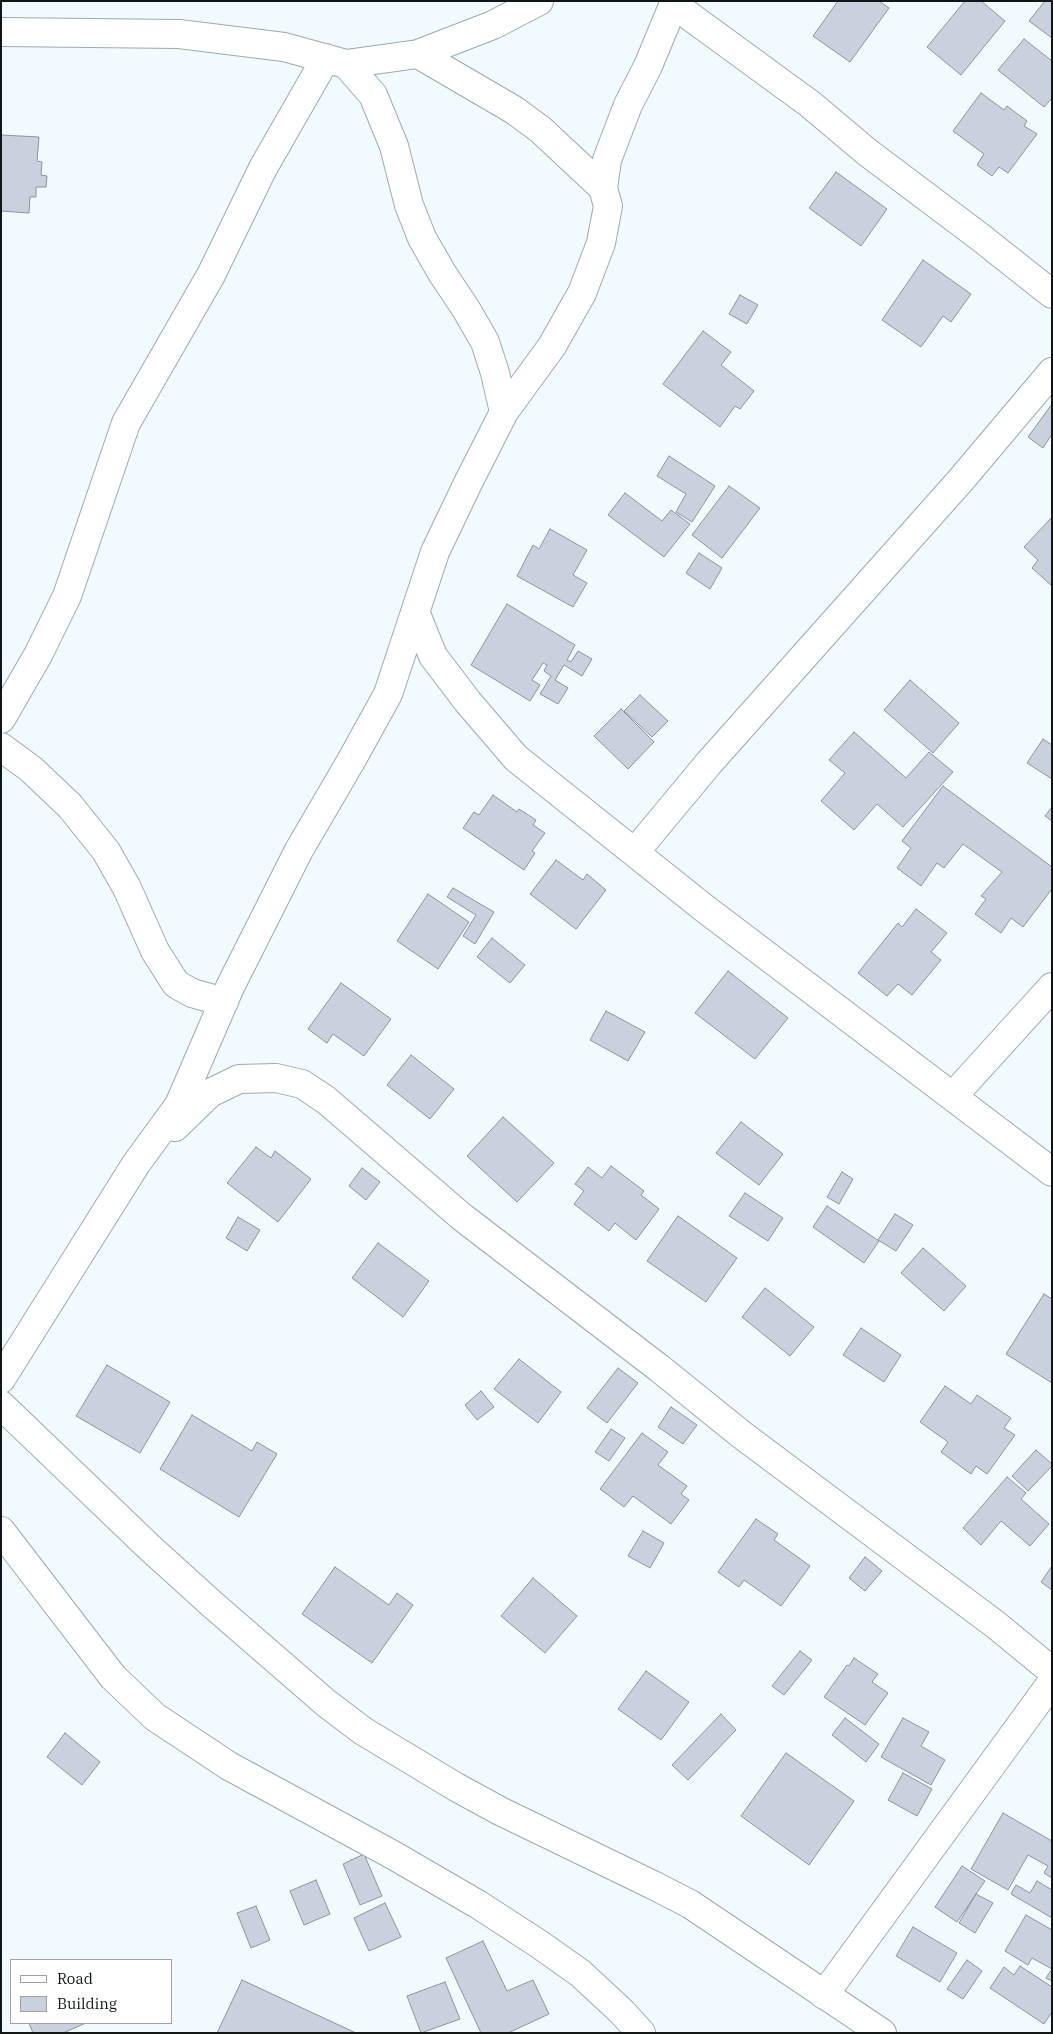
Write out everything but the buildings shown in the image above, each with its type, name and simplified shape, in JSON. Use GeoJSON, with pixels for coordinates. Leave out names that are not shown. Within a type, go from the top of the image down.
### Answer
{"type":"FeatureCollection","features":[{"type":"Feature","properties":{"kind":"street"},"geometry":{"type":"LineString","coordinates":[[1,32],[179,34],[284,47],[336,61],[418,54],[493,25],[539,1]]}},
{"type":"Feature","properties":{"kind":"street"},"geometry":{"type":"LineString","coordinates":[[1,1379],[136,1164],[179,1105],[224,1002],[299,850],[388,694],[436,552],[504,412],[552,346],[582,293],[601,243],[608,206],[603,188],[608,160],[628,105],[648,66],[674,3],[810,104],[868,152],[1052,294]]}},
{"type":"Feature","properties":{"kind":"street"},"geometry":{"type":"LineString","coordinates":[[418,54],[514,110],[541,130],[603,188]]}},
{"type":"Feature","properties":{"kind":"street"},"geometry":{"type":"LineString","coordinates":[[336,61],[373,95],[394,146],[409,205],[422,238],[442,274],[466,309],[485,342],[504,412]]}},
{"type":"Feature","properties":{"kind":"street"},"geometry":{"type":"LineString","coordinates":[[1,719],[38,655],[67,596],[126,423],[211,275],[263,168],[336,61]]}},
{"type":"Feature","properties":{"kind":"street"},"geometry":{"type":"LineString","coordinates":[[635,852],[708,764],[960,481],[1052,372]]}},
{"type":"Feature","properties":{"kind":"street"},"geometry":{"type":"LineString","coordinates":[[416,614],[433,656],[468,702],[516,758],[742,937],[1052,1172]]}},
{"type":"Feature","properties":{"kind":"street"},"geometry":{"type":"LineString","coordinates":[[1,747],[31,769],[70,806],[106,851],[127,888],[155,951],[176,984],[192,993],[224,1002]]}},
{"type":"Feature","properties":{"kind":"street"},"geometry":{"type":"LineString","coordinates":[[953,1096],[1052,987]]}},
{"type":"Feature","properties":{"kind":"street"},"geometry":{"type":"LineString","coordinates":[[136,1164],[210,1093],[239,1079],[276,1078],[302,1084],[326,1100],[462,1216],[659,1368],[742,1435],[996,1625],[1052,1671]]}},
{"type":"Feature","properties":{"kind":"street"},"geometry":{"type":"LineString","coordinates":[[1,1405],[213,1605],[326,1702],[363,1730],[456,1787],[500,1811],[690,1904],[882,2033]]}},
{"type":"Feature","properties":{"kind":"street"},"geometry":{"type":"LineString","coordinates":[[1,1531],[113,1677],[155,1717],[228,1766],[393,1855],[479,1905],[580,1973],[642,2033]]}},
{"type":"Feature","properties":{"kind":"street"},"geometry":{"type":"LineString","coordinates":[[824,1995],[1052,1682]]}}]}
